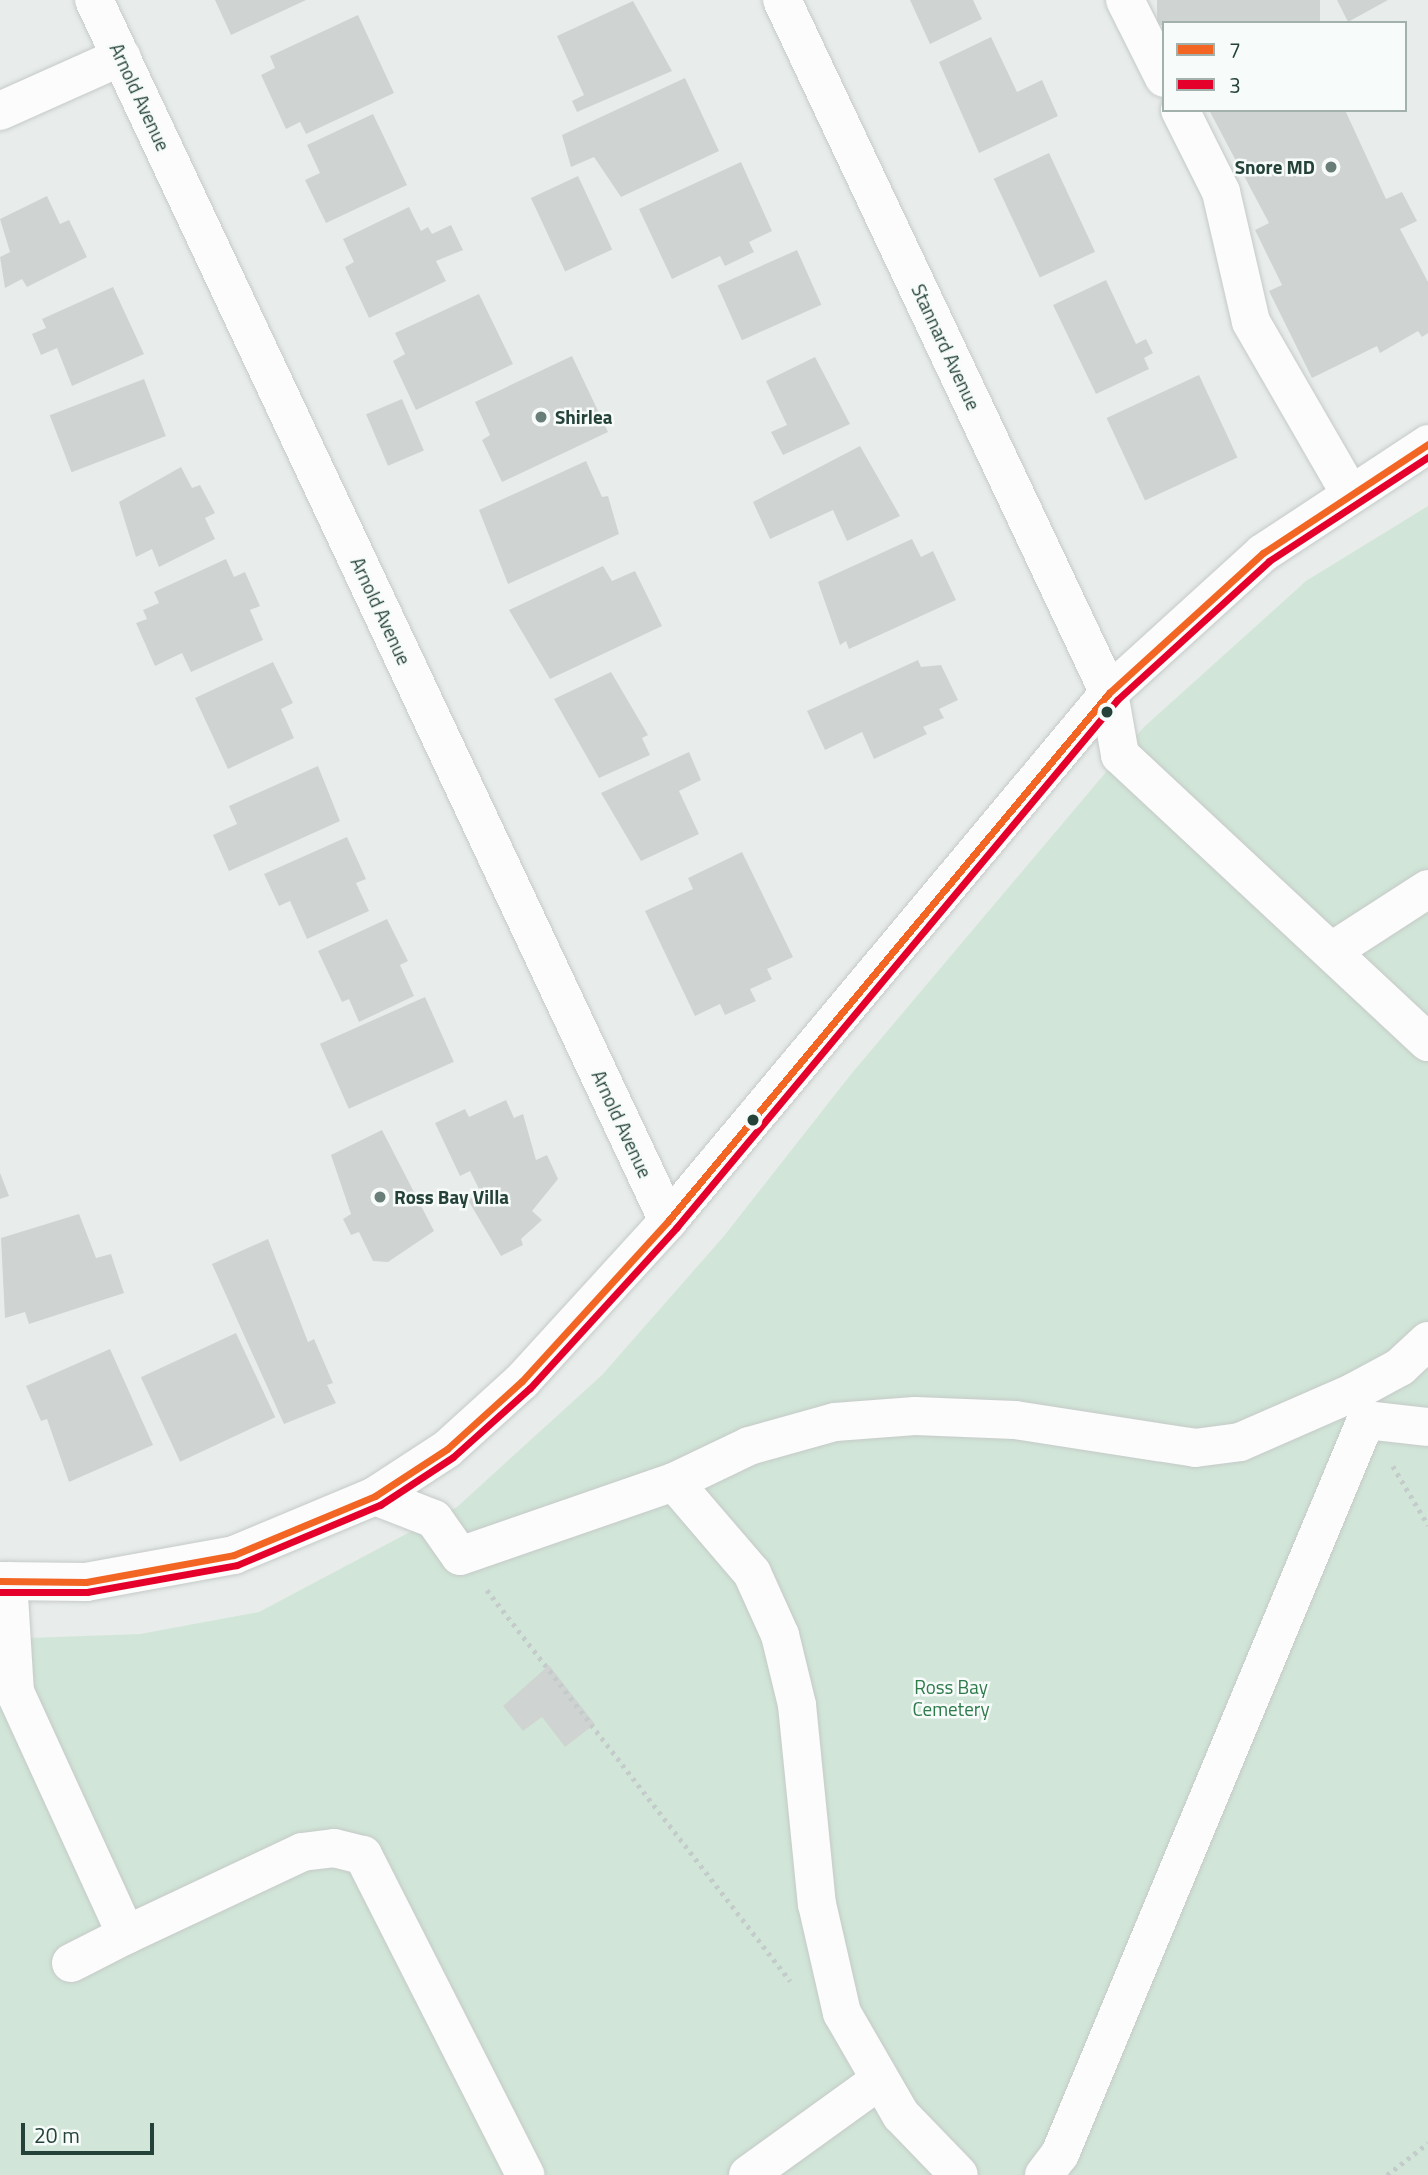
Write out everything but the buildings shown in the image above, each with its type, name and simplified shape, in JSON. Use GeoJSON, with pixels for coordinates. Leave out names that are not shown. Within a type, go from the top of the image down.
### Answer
{"type":"FeatureCollection","features":[{"type":"Feature","properties":{"kind":"street","name":"Arnold Avenue"},"geometry":{"type":"LineString","coordinates":[[94,0],[668,1221]]}},
{"type":"Feature","properties":{"kind":"street","name":"Stannard Avenue"},"geometry":{"type":"LineString","coordinates":[[782,0],[1109,693],[1120,755],[1428,1042]]}},
{"type":"Feature","properties":{"kind":"street"},"geometry":{"type":"LineString","coordinates":[[1125,0],[1162,74]]}},
{"type":"Feature","properties":{"kind":"street"},"geometry":{"type":"LineString","coordinates":[[0,111],[121,57]]}},
{"type":"Feature","properties":{"kind":"street"},"geometry":{"type":"LineString","coordinates":[[1181,112],[1220,192],[1251,322],[1349,492]]}},
{"type":"Feature","properties":{"kind":"street"},"geometry":{"type":"LineString","coordinates":[[126,1935],[15,1692],[4,1581],[163,1573],[292,1535],[375,1496],[447,1449],[522,1381],[668,1221],[1109,693],[1263,553],[1349,492],[1428,444]]}},
{"type":"Feature","properties":{"kind":"street"},"geometry":{"type":"LineString","coordinates":[[1332,951],[1428,889]]}},
{"type":"Feature","properties":{"kind":"street"},"geometry":{"type":"LineString","coordinates":[[1044,2175],[1060,2154],[1359,1407],[1428,1341]]}},
{"type":"Feature","properties":{"kind":"street"},"geometry":{"type":"LineString","coordinates":[[375,1496],[434,1519],[460,1556],[674,1482],[749,1446],[835,1422],[915,1416],[1015,1420],[1195,1448],[1240,1442],[1359,1407],[1428,1427]]}},
{"type":"Feature","properties":{"kind":"street"},"geometry":{"type":"LineString","coordinates":[[674,1482],[752,1573],[780,1634],[797,1704],[828,1961],[842,2013],[877,2082],[959,2175]]}},
{"type":"Feature","properties":{"kind":"street"},"geometry":{"type":"LineString","coordinates":[[71,1963],[302,1852],[334,1848],[363,1855],[525,2175]]}},
{"type":"Feature","properties":{"kind":"street"},"geometry":{"type":"LineString","coordinates":[[748,2175],[877,2082]]}},
{"type":"Feature","properties":{"kind":"path"},"geometry":{"type":"LineString","coordinates":[[1359,1407],[1428,1525]]}},
{"type":"Feature","properties":{"kind":"path"},"geometry":{"type":"LineString","coordinates":[[460,1556],[796,1989]]}},
{"type":"Feature","properties":{"kind":"path"},"geometry":{"type":"LineString","coordinates":[[1387,2175],[1428,2143]]}},
{"type":"Feature","properties":{"kind":"green space","name":"Ross Bay Cemetery"},"geometry":{"type":"Polygon","coordinates":[[[1428,506],[1428,2175],[0,2175],[0,1639],[140,1634],[259,1612],[457,1507],[602,1375],[724,1236],[852,1073],[1144,727],[1306,581],[1428,506]]]}},
{"type":"Feature","properties":{"kind":"transit line","name":"7"},"geometry":{"type":"LineString","coordinates":[[0,1581],[86,1582],[234,1555],[375,1496],[447,1449],[522,1381],[668,1221],[1109,693],[1263,553],[1428,444]]}},
{"type":"Feature","properties":{"kind":"transit line","name":"3"},"geometry":{"type":"LineString","coordinates":[[0,1592],[87,1592],[237,1565],[380,1505],[453,1457],[530,1388],[676,1228],[1117,700],[1269,561],[1428,457]]}},
{"type":"Feature","properties":{"kind":"place","name":"Snore MD"},"geometry":{"type":"Point","coordinates":[1331,167]}},
{"type":"Feature","properties":{"kind":"place","name":"Shirlea"},"geometry":{"type":"Point","coordinates":[541,417]}},
{"type":"Feature","properties":{"kind":"place","name":"Ross Bay Villa"},"geometry":{"type":"Point","coordinates":[380,1197]}}]}
